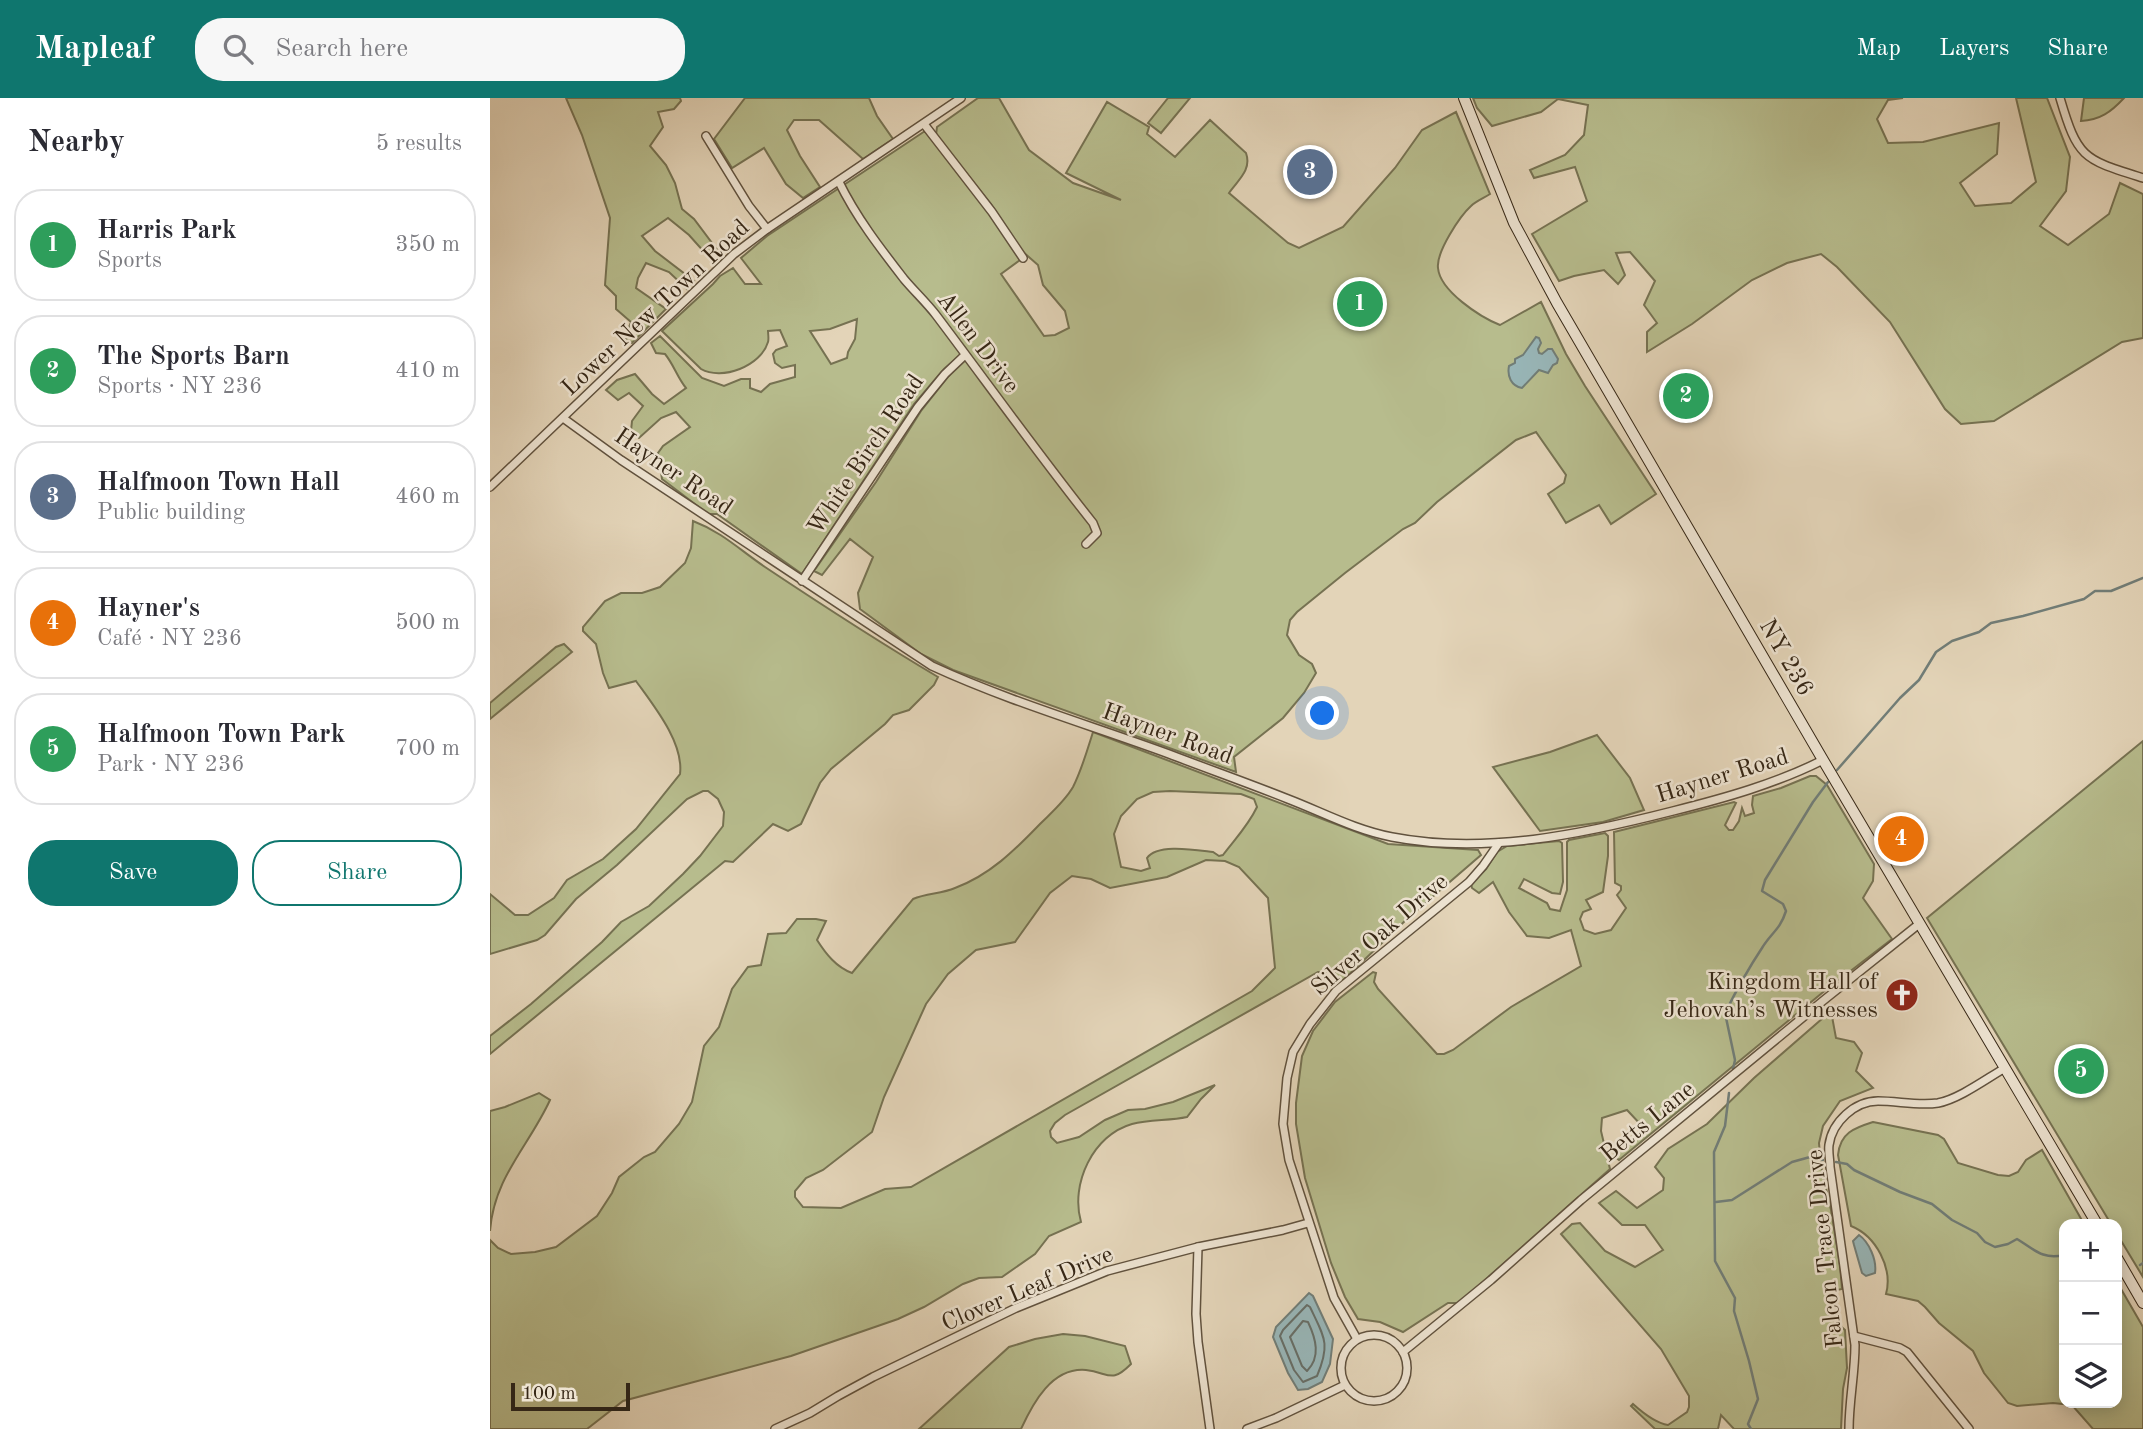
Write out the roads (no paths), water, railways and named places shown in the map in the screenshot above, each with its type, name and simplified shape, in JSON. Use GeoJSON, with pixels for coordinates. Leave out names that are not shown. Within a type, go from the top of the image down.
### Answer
{"type":"FeatureCollection","features":[{"type":"Feature","properties":{"kind":"main road","name":"NY 236"},"geometry":{"type":"LineString","coordinates":[[1464,98],[1514,223],[1556,303],[2094,1219]]}},
{"type":"Feature","properties":{"kind":"main road"},"geometry":{"type":"LineString","coordinates":[[2122,1267],[2143,1303]]}},
{"type":"Feature","properties":{"kind":"street","name":"Lower New Town Road"},"geometry":{"type":"LineString","coordinates":[[490,487],[734,254],[961,98]]}},
{"type":"Feature","properties":{"kind":"street"},"geometry":{"type":"LineString","coordinates":[[2060,98],[2074,142],[2087,156],[2143,178]]}},
{"type":"Feature","properties":{"kind":"street"},"geometry":{"type":"LineString","coordinates":[[924,124],[992,212],[1023,258]]}},
{"type":"Feature","properties":{"kind":"street"},"geometry":{"type":"LineString","coordinates":[[706,136],[749,206],[767,229]]}},
{"type":"Feature","properties":{"kind":"street","name":"Allen Drive"},"geometry":{"type":"LineString","coordinates":[[839,182],[872,238],[1093,523],[1097,533],[1086,544]]}},
{"type":"Feature","properties":{"kind":"street","name":"White Birch Road"},"geometry":{"type":"LineString","coordinates":[[802,581],[918,407],[945,373],[965,355]]}},
{"type":"Feature","properties":{"kind":"street","name":"Hayner Road"},"geometry":{"type":"LineString","coordinates":[[563,418],[621,460],[929,664],[973,685],[1121,736],[1364,830],[1421,841],[1499,843],[1559,836],[1620,825],[1753,790],[1823,761]]}},
{"type":"Feature","properties":{"kind":"street","name":"Silver Oak Drive"},"geometry":{"type":"LineString","coordinates":[[1357,1339],[1334,1298],[1289,1160],[1283,1124],[1287,1078],[1293,1052],[1310,1024],[1336,991],[1469,882],[1499,843]]}},
{"type":"Feature","properties":{"kind":"street","name":"Betts Lane"},"geometry":{"type":"LineString","coordinates":[[1403,1352],[1486,1284],[1573,1207],[1919,924]]}},
{"type":"Feature","properties":{"kind":"street","name":"Falcon Trace Drive"},"geometry":{"type":"LineString","coordinates":[[1849,1429],[1855,1367],[1854,1336],[1830,1167],[1829,1144],[1835,1128],[1843,1116],[1863,1104],[1876,1101],[1938,1103],[2005,1068]]}},
{"type":"Feature","properties":{"kind":"street","name":"Clover Leaf Drive"},"geometry":{"type":"LineString","coordinates":[[775,1429],[1016,1308],[1107,1271],[1198,1247],[1308,1223]]}},
{"type":"Feature","properties":{"kind":"street"},"geometry":{"type":"LineString","coordinates":[[1198,1247],[1196,1314],[1210,1429]]}},
{"type":"Feature","properties":{"kind":"street"},"geometry":{"type":"LineString","coordinates":[[1377,1335],[1387,1337],[1403,1352],[1407,1370],[1405,1380],[1392,1396],[1383,1400],[1364,1400],[1355,1396],[1345,1385],[1340,1372],[1341,1362],[1344,1353],[1357,1339],[1377,1335]]}},
{"type":"Feature","properties":{"kind":"street"},"geometry":{"type":"LineString","coordinates":[[1854,1336],[1907,1352],[1969,1429]]}},
{"type":"Feature","properties":{"kind":"street"},"geometry":{"type":"LineString","coordinates":[[1247,1429],[1345,1385]]}},
{"type":"Feature","properties":{"kind":"water"},"geometry":{"type":"Polygon","coordinates":[[[1536,337],[1541,343],[1539,353],[1552,349],[1558,359],[1557,363],[1548,373],[1539,370],[1522,388],[1518,387],[1511,380],[1509,366],[1523,355],[1536,337]]]}},
{"type":"Feature","properties":{"kind":"water"},"geometry":{"type":"Polygon","coordinates":[[[1859,1235],[1869,1247],[1875,1263],[1875,1273],[1866,1276],[1862,1273],[1853,1241],[1859,1235]]]}},
{"type":"Feature","properties":{"kind":"water"},"geometry":{"type":"Polygon","coordinates":[[[1309,1293],[1313,1296],[1333,1339],[1330,1364],[1322,1382],[1308,1389],[1298,1390],[1273,1337],[1276,1327],[1309,1293]]]}},
{"type":"Feature","properties":{"kind":"waterway"},"geometry":{"type":"LineString","coordinates":[[1837,770],[1919,680],[1936,652],[1952,641],[1979,632],[1991,623],[2084,599],[2095,591],[2111,591],[2143,578]]}},
{"type":"Feature","properties":{"kind":"waterway"},"geometry":{"type":"LineString","coordinates":[[1733,1069],[1735,1060],[1725,1013],[1786,911],[1783,904],[1762,891],[1765,880],[1828,782]]}},
{"type":"Feature","properties":{"kind":"waterway"},"geometry":{"type":"LineString","coordinates":[[1729,1093],[1725,1126],[1714,1152],[1715,1261],[1735,1298],[1734,1311],[1758,1399],[1748,1424],[1751,1429]]}},
{"type":"Feature","properties":{"kind":"waterway"},"geometry":{"type":"LineString","coordinates":[[1716,1202],[1732,1200],[1792,1162],[1810,1157],[1823,1160]]}},
{"type":"Feature","properties":{"kind":"waterway"},"geometry":{"type":"LineString","coordinates":[[1836,1162],[1847,1164],[1900,1192],[1932,1204],[1995,1247],[2017,1239],[2044,1255],[2059,1256]]}},
{"type":"Feature","properties":{"kind":"place","name":"Halfmoon Town Hall"},"geometry":{"type":"Point","coordinates":[1310,172]}},
{"type":"Feature","properties":{"kind":"place","name":"Harris Park"},"geometry":{"type":"Point","coordinates":[1360,304]}},
{"type":"Feature","properties":{"kind":"place","name":"The Sports Barn"},"geometry":{"type":"Point","coordinates":[1686,396]}},
{"type":"Feature","properties":{"kind":"place","name":"Hayner's"},"geometry":{"type":"Point","coordinates":[1901,839]}},
{"type":"Feature","properties":{"kind":"place","name":"Kingdom Hall of Jehovah’s Witnesses"},"geometry":{"type":"Point","coordinates":[1902,995]}},
{"type":"Feature","properties":{"kind":"place","name":"Halfmoon Town Park"},"geometry":{"type":"Point","coordinates":[2081,1071]}}]}
